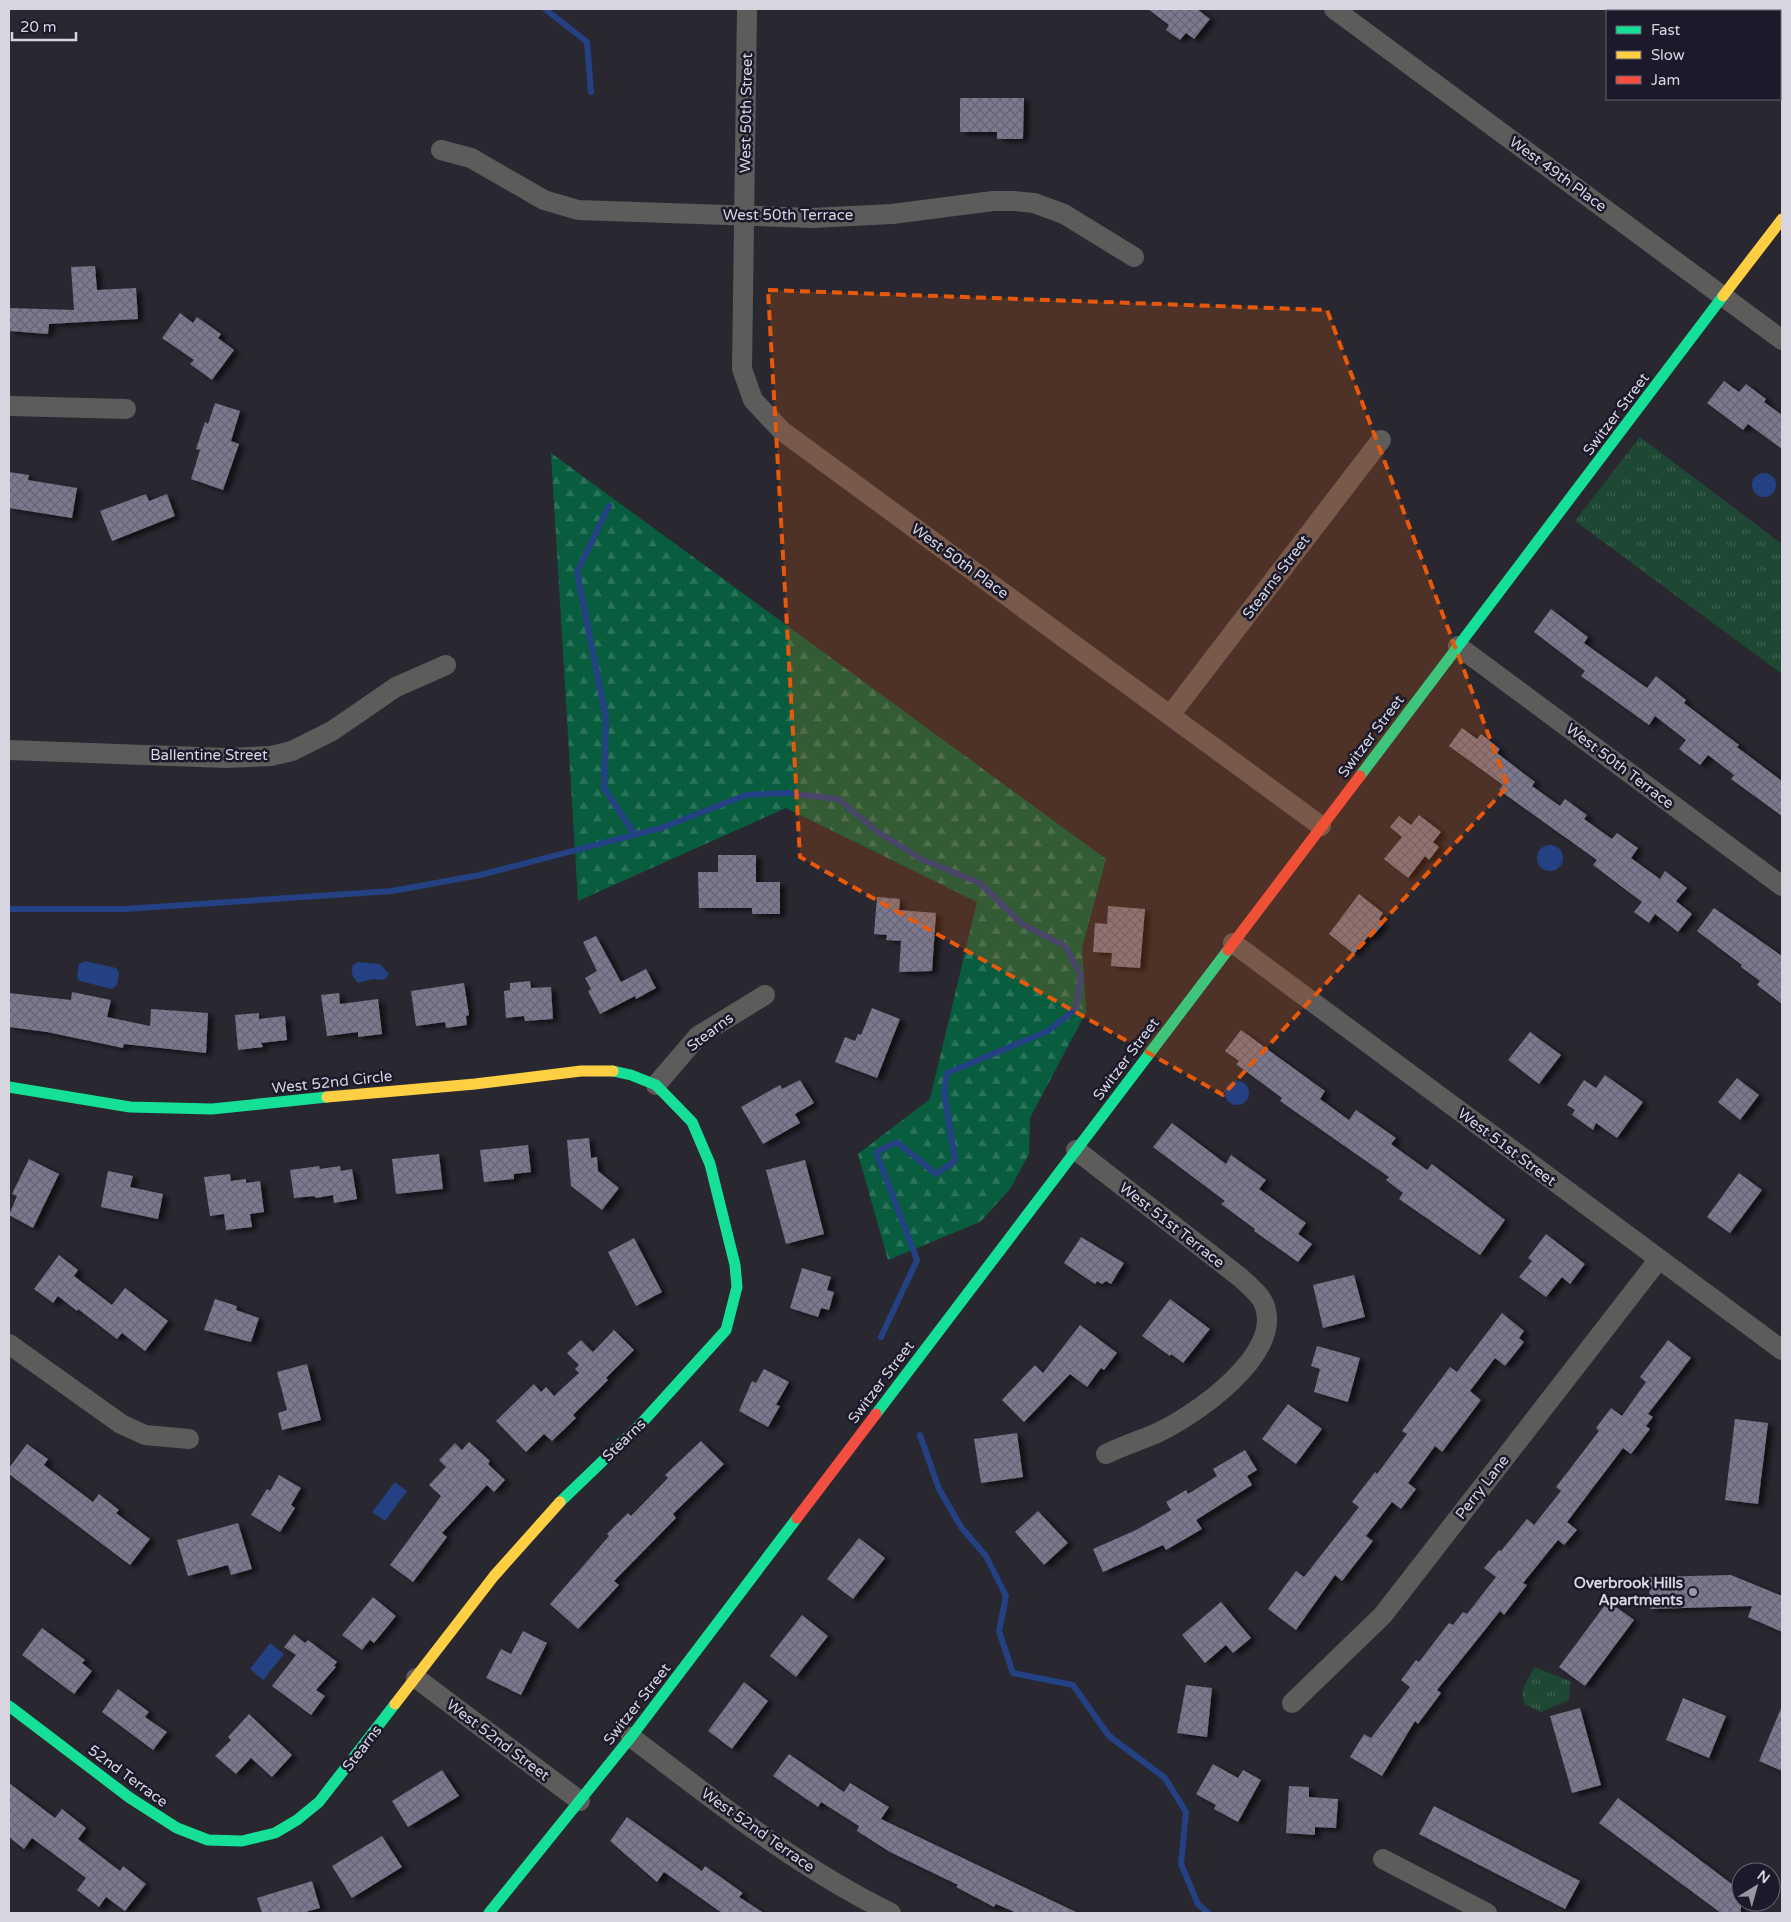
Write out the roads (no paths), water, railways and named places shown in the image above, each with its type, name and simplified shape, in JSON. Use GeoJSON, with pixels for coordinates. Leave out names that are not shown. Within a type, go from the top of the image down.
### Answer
{"type":"FeatureCollection","features":[{"type":"Feature","properties":{"kind":"street","name":"West 50th Street"},"geometry":{"type":"LineString","coordinates":[[744,216],[748,9]]}},
{"type":"Feature","properties":{"kind":"street","name":"West 49th Place"},"geometry":{"type":"LineString","coordinates":[[1334,9],[1782,340]]}},
{"type":"Feature","properties":{"kind":"street","name":"West 50th Terrace"},"geometry":{"type":"LineString","coordinates":[[441,150],[471,158],[544,200],[578,210],[812,218],[892,214],[1014,200],[1053,209],[1077,220],[1134,257]]}},
{"type":"Feature","properties":{"kind":"street","name":"West 50th Place"},"geometry":{"type":"LineString","coordinates":[[744,216],[742,369],[753,400],[782,431],[1171,714],[1321,826]]}},
{"type":"Feature","properties":{"kind":"street","name":"Switzer Street"},"geometry":{"type":"LineString","coordinates":[[489,1913],[631,1737],[1782,219]]}},
{"type":"Feature","properties":{"kind":"street"},"geometry":{"type":"LineString","coordinates":[[9,406],[126,409]]}},
{"type":"Feature","properties":{"kind":"street","name":"Stearns Street"},"geometry":{"type":"LineString","coordinates":[[1171,714],[1381,440]]}},
{"type":"Feature","properties":{"kind":"street","name":"West 50th Terrace"},"geometry":{"type":"LineString","coordinates":[[1458,646],[1782,886]]}},
{"type":"Feature","properties":{"kind":"street","name":"Ballentine Street"},"geometry":{"type":"LineString","coordinates":[[9,750],[226,758],[272,756],[292,751],[332,731],[396,686],[446,665]]}},
{"type":"Feature","properties":{"kind":"street","name":"West 51st Street"},"geometry":{"type":"LineString","coordinates":[[1233,943],[1782,1350]]}},
{"type":"Feature","properties":{"kind":"street","name":"Stearns"},"geometry":{"type":"LineString","coordinates":[[242,1841],[275,1833],[297,1820],[319,1802],[494,1576],[563,1498],[638,1427],[694,1368],[726,1330],[737,1288],[728,1231],[710,1164],[692,1122],[656,1085],[698,1036],[765,995]]}},
{"type":"Feature","properties":{"kind":"street","name":"West 52nd Circle"},"geometry":{"type":"LineString","coordinates":[[9,1087],[130,1107],[212,1109],[475,1084],[581,1071],[606,1070],[631,1075],[656,1085]]}},
{"type":"Feature","properties":{"kind":"street","name":"West 51st Terrace"},"geometry":{"type":"LineString","coordinates":[[1076,1150],[1241,1278],[1264,1304],[1268,1326],[1259,1346],[1239,1374],[1228,1384],[1187,1416],[1155,1433],[1106,1454]]}},
{"type":"Feature","properties":{"kind":"street","name":"Perry Lane"},"geometry":{"type":"LineString","coordinates":[[1292,1703],[1383,1615],[1659,1259]]}},
{"type":"Feature","properties":{"kind":"street"},"geometry":{"type":"LineString","coordinates":[[9,1344],[121,1424],[145,1435],[189,1439]]}},
{"type":"Feature","properties":{"kind":"street","name":"West 52nd Street"},"geometry":{"type":"LineString","coordinates":[[416,1678],[580,1801]]}},
{"type":"Feature","properties":{"kind":"street","name":"52nd Terrace"},"geometry":{"type":"LineString","coordinates":[[9,1706],[130,1798],[177,1828],[208,1840],[242,1841]]}},
{"type":"Feature","properties":{"kind":"street","name":"West 52nd Terrace"},"geometry":{"type":"LineString","coordinates":[[631,1737],[733,1816],[780,1848],[852,1894],[892,1913]]}},
{"type":"Feature","properties":{"kind":"street"},"geometry":{"type":"LineString","coordinates":[[1383,1859],[1486,1913]]}},
{"type":"Feature","properties":{"kind":"water"},"geometry":{"type":"Polygon","coordinates":[[[1764,473],[1769,474],[1775,480],[1775,490],[1769,496],[1764,497],[1759,496],[1753,490],[1752,485],[1753,480],[1759,474],[1764,473]]]}},
{"type":"Feature","properties":{"kind":"water"},"geometry":{"type":"Polygon","coordinates":[[[1550,845],[1559,849],[1563,858],[1559,867],[1550,871],[1541,867],[1537,858],[1541,849],[1550,845]]]}},
{"type":"Feature","properties":{"kind":"water"},"geometry":{"type":"Polygon","coordinates":[[[85,961],[116,968],[119,973],[117,985],[112,989],[80,981],[77,977],[79,964],[85,961]]]}},
{"type":"Feature","properties":{"kind":"water"},"geometry":{"type":"Polygon","coordinates":[[[358,962],[380,964],[389,974],[384,980],[373,979],[358,983],[353,977],[352,970],[353,965],[358,962]]]}},
{"type":"Feature","properties":{"kind":"water"},"geometry":{"type":"Polygon","coordinates":[[[1237,1081],[1245,1085],[1249,1093],[1245,1101],[1237,1105],[1229,1101],[1225,1093],[1229,1085],[1237,1081]]]}},
{"type":"Feature","properties":{"kind":"water"},"geometry":{"type":"Polygon","coordinates":[[[395,1482],[407,1491],[385,1521],[372,1512],[395,1482]]]}},
{"type":"Feature","properties":{"kind":"water"},"geometry":{"type":"Polygon","coordinates":[[[270,1643],[284,1654],[263,1680],[250,1669],[270,1643]]]}},
{"type":"Feature","properties":{"kind":"waterway"},"geometry":{"type":"LineString","coordinates":[[545,9],[587,42],[591,92]]}},
{"type":"Feature","properties":{"kind":"waterway"},"geometry":{"type":"LineString","coordinates":[[609,506],[577,572],[606,719],[604,788],[635,835]]}},
{"type":"Feature","properties":{"kind":"waterway"},"geometry":{"type":"LineString","coordinates":[[9,909],[124,909],[392,891],[480,875],[661,828],[746,795],[787,793],[838,799],[878,832],[921,859],[980,883],[1022,924],[1065,946],[1081,975],[1076,1009],[1048,1031],[947,1073],[944,1092],[955,1161],[936,1174],[897,1142],[876,1152],[917,1260],[881,1337]]}},
{"type":"Feature","properties":{"kind":"waterway"},"geometry":{"type":"LineString","coordinates":[[920,1435],[939,1489],[961,1527],[986,1556],[1006,1596],[999,1631],[1013,1673],[1073,1685],[1109,1736],[1165,1778],[1186,1812],[1181,1864],[1198,1904],[1208,1913]]}},
{"type":"Feature","properties":{"kind":"place","name":"Overbrook Hills Apartments"},"geometry":{"type":"Point","coordinates":[1693,1592]}}]}
